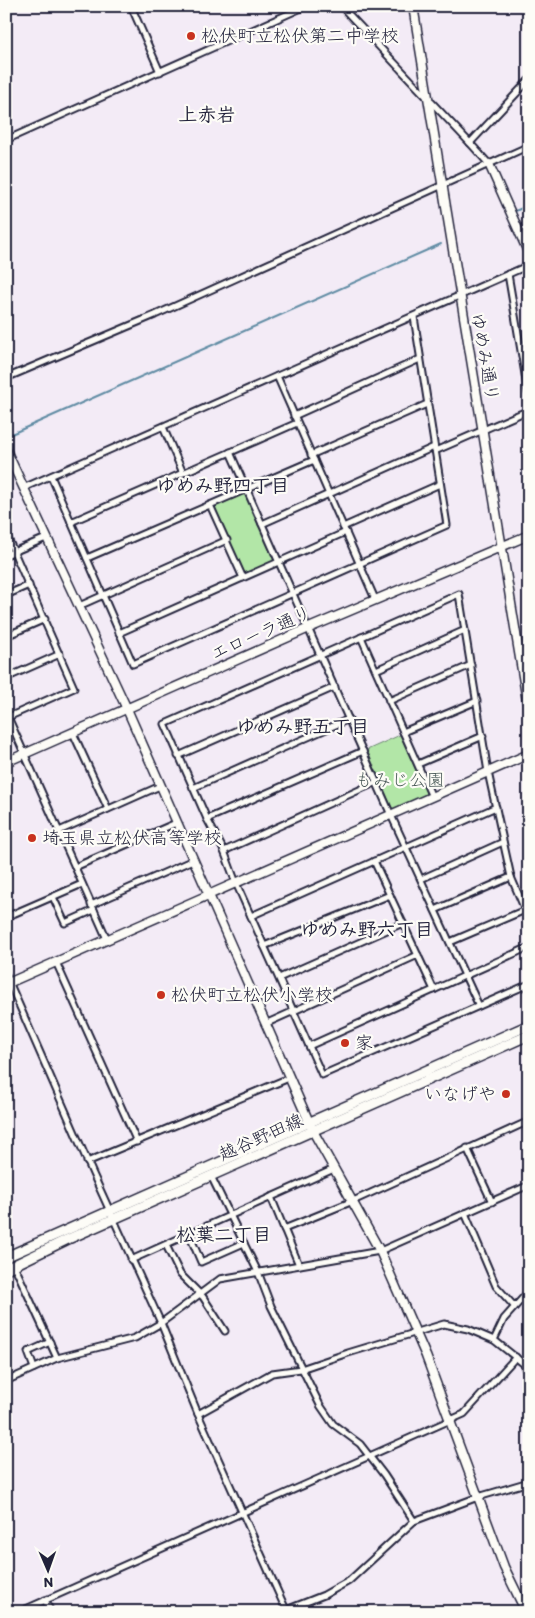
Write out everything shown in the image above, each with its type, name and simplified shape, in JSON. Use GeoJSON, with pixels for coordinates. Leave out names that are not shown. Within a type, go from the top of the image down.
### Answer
{"type":"FeatureCollection","features":[{"type":"Feature","properties":{"kind":"main road","name":"越谷野田線"},"geometry":{"type":"LineString","coordinates":[[10,1267],[111,1216],[309,1122],[529,1025]]}},
{"type":"Feature","properties":{"kind":"main road","name":"越谷野田線"},"geometry":{"type":"LineString","coordinates":[[6,1257],[212,1176],[529,1035]]}},
{"type":"Feature","properties":{"kind":"street"},"geometry":{"type":"LineString","coordinates":[[131,6],[160,72]]}},
{"type":"Feature","properties":{"kind":"street"},"geometry":{"type":"LineString","coordinates":[[6,140],[306,6]]}},
{"type":"Feature","properties":{"kind":"street"},"geometry":{"type":"LineString","coordinates":[[341,6],[489,164],[529,254]]}},
{"type":"Feature","properties":{"kind":"street","name":"ゆめみ通り"},"geometry":{"type":"LineString","coordinates":[[413,6],[501,546],[525,664],[529,713]]}},
{"type":"Feature","properties":{"kind":"street"},"geometry":{"type":"LineString","coordinates":[[470,143],[529,80]]}},
{"type":"Feature","properties":{"kind":"street"},"geometry":{"type":"LineString","coordinates":[[6,378],[155,315],[529,146]]}},
{"type":"Feature","properties":{"kind":"street"},"geometry":{"type":"LineString","coordinates":[[23,488],[529,265]]}},
{"type":"Feature","properties":{"kind":"street"},"geometry":{"type":"LineString","coordinates":[[508,274],[527,374],[529,398]]}},
{"type":"Feature","properties":{"kind":"street"},"geometry":{"type":"LineString","coordinates":[[51,476],[132,664],[359,564],[447,525],[414,316]]}},
{"type":"Feature","properties":{"kind":"street"},"geometry":{"type":"LineString","coordinates":[[294,416],[420,360]]}},
{"type":"Feature","properties":{"kind":"street"},"geometry":{"type":"LineString","coordinates":[[277,376],[375,599]]}},
{"type":"Feature","properties":{"kind":"street"},"geometry":{"type":"LineString","coordinates":[[312,454],[427,404]]}},
{"type":"Feature","properties":{"kind":"street"},"geometry":{"type":"LineString","coordinates":[[262,524],[529,410]]}},
{"type":"Feature","properties":{"kind":"street"},"geometry":{"type":"LineString","coordinates":[[71,522],[297,422]]}},
{"type":"Feature","properties":{"kind":"street"},"geometry":{"type":"LineString","coordinates":[[163,427],[184,472]]}},
{"type":"Feature","properties":{"kind":"street"},"geometry":{"type":"LineString","coordinates":[[6,450],[127,709],[309,1122],[380,1251],[416,1332],[451,1420],[504,1566],[526,1612]]}},
{"type":"Feature","properties":{"kind":"street"},"geometry":{"type":"LineString","coordinates":[[230,452],[391,815],[479,1006]]}},
{"type":"Feature","properties":{"kind":"street"},"geometry":{"type":"LineString","coordinates":[[87,558],[314,460]]}},
{"type":"Feature","properties":{"kind":"street"},"geometry":{"type":"LineString","coordinates":[[119,633],[279,562],[440,484]]}},
{"type":"Feature","properties":{"kind":"street"},"geometry":{"type":"LineString","coordinates":[[210,505],[243,578]]}},
{"type":"Feature","properties":{"kind":"street"},"geometry":{"type":"LineString","coordinates":[[6,534],[74,688],[7,717],[107,939]]}},
{"type":"Feature","properties":{"kind":"street","name":"エローラ通り"},"geometry":{"type":"LineString","coordinates":[[6,762],[375,599],[529,535]]}},
{"type":"Feature","properties":{"kind":"street"},"geometry":{"type":"LineString","coordinates":[[6,555],[46,538]]}},
{"type":"Feature","properties":{"kind":"street"},"geometry":{"type":"LineString","coordinates":[[78,606],[227,540]]}},
{"type":"Feature","properties":{"kind":"street"},"geometry":{"type":"LineString","coordinates":[[6,596],[29,585]]}},
{"type":"Feature","properties":{"kind":"street"},"geometry":{"type":"LineString","coordinates":[[529,919],[511,877],[503,842],[488,772],[459,594],[165,724],[207,819],[224,851],[236,883],[322,1075],[529,984]]}},
{"type":"Feature","properties":{"kind":"street"},"geometry":{"type":"LineString","coordinates":[[6,636],[45,619]]}},
{"type":"Feature","properties":{"kind":"street"},"geometry":{"type":"LineString","coordinates":[[376,670],[465,630]]}},
{"type":"Feature","properties":{"kind":"street"},"geometry":{"type":"LineString","coordinates":[[361,637],[432,796]]}},
{"type":"Feature","properties":{"kind":"street"},"geometry":{"type":"LineString","coordinates":[[6,678],[60,654]]}},
{"type":"Feature","properties":{"kind":"street"},"geometry":{"type":"LineString","coordinates":[[389,701],[471,665]]}},
{"type":"Feature","properties":{"kind":"street"},"geometry":{"type":"LineString","coordinates":[[178,756],[335,687]]}},
{"type":"Feature","properties":{"kind":"street"},"geometry":{"type":"LineString","coordinates":[[403,732],[477,701]]}},
{"type":"Feature","properties":{"kind":"street"},"geometry":{"type":"LineString","coordinates":[[193,788],[349,719]]}},
{"type":"Feature","properties":{"kind":"street"},"geometry":{"type":"LineString","coordinates":[[73,733],[108,809]]}},
{"type":"Feature","properties":{"kind":"street"},"geometry":{"type":"LineString","coordinates":[[418,764],[483,736]]}},
{"type":"Feature","properties":{"kind":"street"},"geometry":{"type":"LineString","coordinates":[[207,819],[363,751]]}},
{"type":"Feature","properties":{"kind":"street"},"geometry":{"type":"LineString","coordinates":[[529,754],[56,962],[7,980],[111,1216],[161,1323],[198,1414],[243,1512],[285,1611],[324,1595],[349,1581],[414,1521],[478,1497],[529,1482]]}},
{"type":"Feature","properties":{"kind":"street"},"geometry":{"type":"LineString","coordinates":[[224,851],[377,782]]}},
{"type":"Feature","properties":{"kind":"street"},"geometry":{"type":"LineString","coordinates":[[59,831],[160,786]]}},
{"type":"Feature","properties":{"kind":"street"},"geometry":{"type":"LineString","coordinates":[[251,916],[496,807]]}},
{"type":"Feature","properties":{"kind":"street"},"geometry":{"type":"LineString","coordinates":[[75,867],[176,823]]}},
{"type":"Feature","properties":{"kind":"street"},"geometry":{"type":"LineString","coordinates":[[421,879],[503,842]]}},
{"type":"Feature","properties":{"kind":"street"},"geometry":{"type":"LineString","coordinates":[[53,897],[65,922],[193,860]]}},
{"type":"Feature","properties":{"kind":"street"},"geometry":{"type":"LineString","coordinates":[[374,861],[434,990]]}},
{"type":"Feature","properties":{"kind":"street"},"geometry":{"type":"LineString","coordinates":[[435,910],[511,877]]}},
{"type":"Feature","properties":{"kind":"street"},"geometry":{"type":"LineString","coordinates":[[6,917],[82,884]]}},
{"type":"Feature","properties":{"kind":"street"},"geometry":{"type":"LineString","coordinates":[[264,946],[390,895]]}},
{"type":"Feature","properties":{"kind":"street"},"geometry":{"type":"LineString","coordinates":[[450,942],[525,910]]}},
{"type":"Feature","properties":{"kind":"street"},"geometry":{"type":"LineString","coordinates":[[279,978],[403,923]]}},
{"type":"Feature","properties":{"kind":"street"},"geometry":{"type":"LineString","coordinates":[[309,1046],[529,947]]}},
{"type":"Feature","properties":{"kind":"street"},"geometry":{"type":"LineString","coordinates":[[265,1024],[418,955]]}},
{"type":"Feature","properties":{"kind":"street"},"geometry":{"type":"LineString","coordinates":[[56,962],[137,1142]]}},
{"type":"Feature","properties":{"kind":"street"},"geometry":{"type":"LineString","coordinates":[[87,1162],[290,1078]]}},
{"type":"Feature","properties":{"kind":"street"},"geometry":{"type":"LineString","coordinates":[[284,1229],[529,1121]]}},
{"type":"Feature","properties":{"kind":"street"},"geometry":{"type":"LineString","coordinates":[[467,1148],[492,1202]]}},
{"type":"Feature","properties":{"kind":"street"},"geometry":{"type":"LineString","coordinates":[[131,1260],[334,1169]]}},
{"type":"Feature","properties":{"kind":"street"},"geometry":{"type":"LineString","coordinates":[[212,1176],[258,1272],[271,1306],[320,1405],[333,1424],[360,1444],[370,1456],[414,1521]]}},
{"type":"Feature","properties":{"kind":"street"},"geometry":{"type":"LineString","coordinates":[[6,1381],[57,1358],[135,1338],[161,1323],[220,1279],[380,1251],[529,1185]]}},
{"type":"Feature","properties":{"kind":"street"},"geometry":{"type":"LineString","coordinates":[[270,1198],[299,1265]]}},
{"type":"Feature","properties":{"kind":"street"},"geometry":{"type":"LineString","coordinates":[[466,1214],[496,1286],[514,1306]]}},
{"type":"Feature","properties":{"kind":"street"},"geometry":{"type":"LineString","coordinates":[[189,1234],[201,1262],[244,1244]]}},
{"type":"Feature","properties":{"kind":"street"},"geometry":{"type":"LineString","coordinates":[[166,1244],[180,1274],[199,1294],[225,1331]]}},
{"type":"Feature","properties":{"kind":"street"},"geometry":{"type":"LineString","coordinates":[[10,1267],[57,1358]]}},
{"type":"Feature","properties":{"kind":"street"},"geometry":{"type":"LineString","coordinates":[[494,1340],[504,1319],[529,1291]]}},
{"type":"Feature","properties":{"kind":"street"},"geometry":{"type":"LineString","coordinates":[[198,1414],[272,1373],[301,1368],[444,1324],[468,1329],[494,1340],[524,1364],[529,1385]]}},
{"type":"Feature","properties":{"kind":"street"},"geometry":{"type":"LineString","coordinates":[[34,1368],[28,1352],[50,1342]]}},
{"type":"Feature","properties":{"kind":"street"},"geometry":{"type":"LineString","coordinates":[[19,1612],[464,1414],[516,1357]]}},
{"type":"Feature","properties":{"kind":"street"},"geometry":{"type":"LineString","coordinates":[[45,1600],[50,1612]]}},
{"type":"Feature","properties":{"kind":"green space"},"geometry":{"type":"Polygon","coordinates":[[[245,493],[276,560],[245,574],[214,507],[245,493]]]}},
{"type":"Feature","properties":{"kind":"green space","name":"もみじ公園"},"geometry":{"type":"Polygon","coordinates":[[[400,735],[426,792],[424,796],[396,809],[392,808],[367,750],[400,735]]]}},
{"type":"Feature","properties":{"kind":"waterway"},"geometry":{"type":"LineString","coordinates":[[513,212],[529,205]]}},
{"type":"Feature","properties":{"kind":"waterway"},"geometry":{"type":"LineString","coordinates":[[9,435],[441,244]]}},
{"type":"Feature","properties":{"kind":"place","name":"松伏町立松伏第二中学校"},"geometry":{"type":"Point","coordinates":[191,36]}},
{"type":"Feature","properties":{"kind":"place","name":"埼玉県立松伏高等学校"},"geometry":{"type":"Point","coordinates":[32,838]}},
{"type":"Feature","properties":{"kind":"place","name":"松伏町立松伏小学校"},"geometry":{"type":"Point","coordinates":[161,995]}},
{"type":"Feature","properties":{"kind":"place","name":"家"},"geometry":{"type":"Point","coordinates":[345,1043]}},
{"type":"Feature","properties":{"kind":"place","name":"いなげや"},"geometry":{"type":"Point","coordinates":[506,1094]}},
{"type":"Feature","properties":{"kind":"district","name":"上赤岩"},"geometry":{"type":"Point","coordinates":[207,114]}},
{"type":"Feature","properties":{"kind":"district","name":"ゆめみ野四丁目"},"geometry":{"type":"Point","coordinates":[223,485]}},
{"type":"Feature","properties":{"kind":"district","name":"ゆめみ野五丁目"},"geometry":{"type":"Point","coordinates":[303,726]}},
{"type":"Feature","properties":{"kind":"district","name":"ゆめみ野六丁目"},"geometry":{"type":"Point","coordinates":[367,929]}},
{"type":"Feature","properties":{"kind":"district","name":"松葉二丁目"},"geometry":{"type":"Point","coordinates":[224,1234]}}]}
